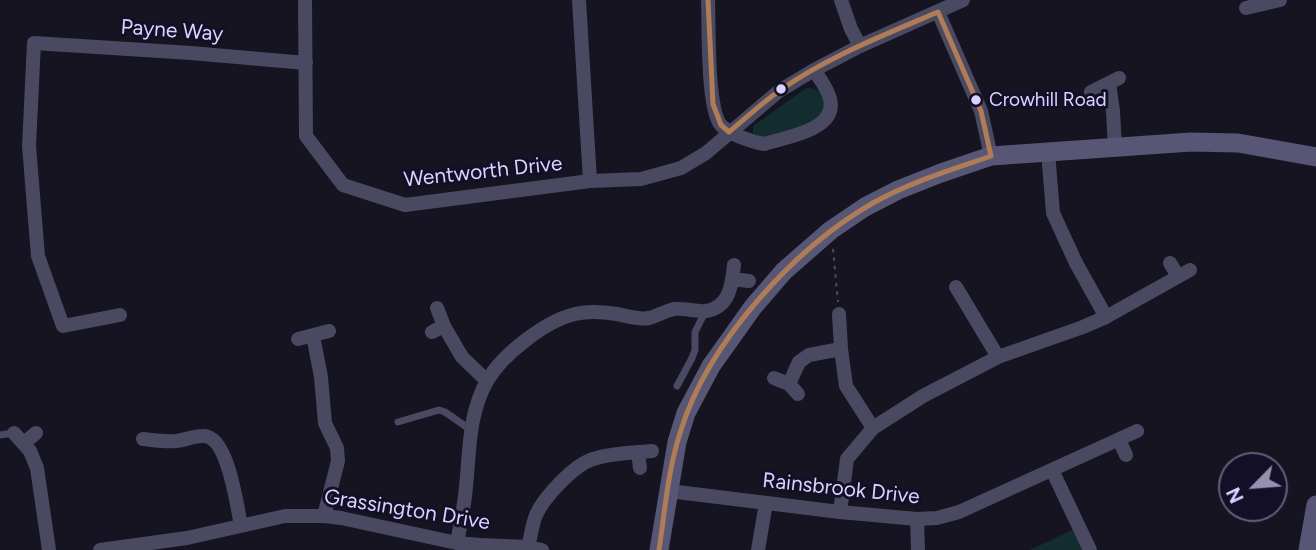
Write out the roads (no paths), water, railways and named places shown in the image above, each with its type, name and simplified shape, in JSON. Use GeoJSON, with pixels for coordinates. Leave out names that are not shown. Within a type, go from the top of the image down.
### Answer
{"type":"FeatureCollection","features":[{"type":"Feature","properties":{"kind":"street","name":"Wentworth Drive"},"geometry":{"type":"LineString","coordinates":[[305,0],[306,136],[343,185],[405,205],[590,181],[641,179],[681,168],[706,153],[779,91],[814,70],[860,46],[963,0]]}},
{"type":"Feature","properties":{"kind":"street"},"geometry":{"type":"LineString","coordinates":[[579,0],[590,181]]}},
{"type":"Feature","properties":{"kind":"street"},"geometry":{"type":"LineString","coordinates":[[708,0],[713,104],[720,125],[730,132],[764,144],[818,127],[828,117],[831,102],[814,70]]}},
{"type":"Feature","properties":{"kind":"street"},"geometry":{"type":"LineString","coordinates":[[841,0],[860,46]]}},
{"type":"Feature","properties":{"kind":"street"},"geometry":{"type":"LineString","coordinates":[[1246,8],[1280,0]]}},
{"type":"Feature","properties":{"kind":"street"},"geometry":{"type":"LineString","coordinates":[[938,12],[981,111],[992,156]]}},
{"type":"Feature","properties":{"kind":"street","name":"Payne Way"},"geometry":{"type":"LineString","coordinates":[[120,315],[63,326],[38,256],[29,146],[34,43],[306,63]]}},
{"type":"Feature","properties":{"kind":"street"},"geometry":{"type":"LineString","coordinates":[[1091,92],[1114,80],[1115,148]]}},
{"type":"Feature","properties":{"kind":"street"},"geometry":{"type":"LineString","coordinates":[[659,550],[677,442],[686,413],[711,366],[776,280],[831,230],[865,208],[898,190],[992,156],[1191,142],[1238,143],[1316,157]]}},
{"type":"Feature","properties":{"kind":"street"},"geometry":{"type":"LineString","coordinates":[[1048,152],[1053,213],[1076,263],[1106,317]]}},
{"type":"Feature","properties":{"kind":"street"},"geometry":{"type":"LineString","coordinates":[[840,512],[847,459],[873,428],[923,396],[998,357],[1106,317],[1184,273],[1170,263]]}},
{"type":"Feature","properties":{"kind":"street"},"geometry":{"type":"LineString","coordinates":[[457,543],[466,495],[470,439],[478,402],[487,381],[505,358],[541,329],[575,314],[617,314],[631,318],[649,318],[674,309],[705,311],[717,307],[725,300],[731,289],[733,272],[749,281]]}},
{"type":"Feature","properties":{"kind":"street"},"geometry":{"type":"LineString","coordinates":[[956,294],[998,357]]}},
{"type":"Feature","properties":{"kind":"street"},"geometry":{"type":"LineString","coordinates":[[437,308],[438,329],[487,381]]}},
{"type":"Feature","properties":{"kind":"street"},"geometry":{"type":"LineString","coordinates":[[839,314],[846,386],[873,428]]}},
{"type":"Feature","properties":{"kind":"street"},"geometry":{"type":"LineString","coordinates":[[298,338],[329,331]]}},
{"type":"Feature","properties":{"kind":"street"},"geometry":{"type":"LineString","coordinates":[[313,336],[321,377],[325,422],[337,448],[338,461],[324,516]]}},
{"type":"Feature","properties":{"kind":"street"},"geometry":{"type":"LineString","coordinates":[[774,378],[793,389],[799,362],[809,355],[841,349]]}},
{"type":"Feature","properties":{"kind":"street","name":"Rainsbrook Drive"},"geometry":{"type":"LineString","coordinates":[[669,491],[840,512],[917,519],[937,518],[959,512],[1137,431]]}},
{"type":"Feature","properties":{"kind":"street"},"geometry":{"type":"LineString","coordinates":[[13,437],[36,433]]}},
{"type":"Feature","properties":{"kind":"street"},"geometry":{"type":"LineString","coordinates":[[152,445],[205,435],[214,440],[221,448],[227,463],[241,526]]}},
{"type":"Feature","properties":{"kind":"street"},"geometry":{"type":"LineString","coordinates":[[13,437],[30,451],[37,468],[49,550]]}},
{"type":"Feature","properties":{"kind":"street"},"geometry":{"type":"LineString","coordinates":[[1119,440],[1126,455]]}},
{"type":"Feature","properties":{"kind":"street"},"geometry":{"type":"LineString","coordinates":[[535,548],[535,518],[542,504],[581,464],[594,458],[645,452],[640,468]]}},
{"type":"Feature","properties":{"kind":"street"},"geometry":{"type":"LineString","coordinates":[[1052,470],[1090,550]]}},
{"type":"Feature","properties":{"kind":"street"},"geometry":{"type":"LineString","coordinates":[[758,550],[766,503]]}},
{"type":"Feature","properties":{"kind":"street"},"geometry":{"type":"LineString","coordinates":[[1308,550],[1316,505]]}},
{"type":"Feature","properties":{"kind":"street","name":"Grassington Drive"},"geometry":{"type":"LineString","coordinates":[[100,550],[188,544],[241,526],[285,516],[324,516],[457,543],[535,548]]}},
{"type":"Feature","properties":{"kind":"street"},"geometry":{"type":"LineString","coordinates":[[917,519],[918,550]]}},
{"type":"Feature","properties":{"kind":"lane"},"geometry":{"type":"LineString","coordinates":[[677,386],[695,350],[695,332],[705,311]]}},
{"type":"Feature","properties":{"kind":"lane"},"geometry":{"type":"LineString","coordinates":[[398,422],[439,410],[472,430]]}},
{"type":"Feature","properties":{"kind":"place","name":"Crowhill Road"},"geometry":{"type":"Point","coordinates":[976,100]}}]}
